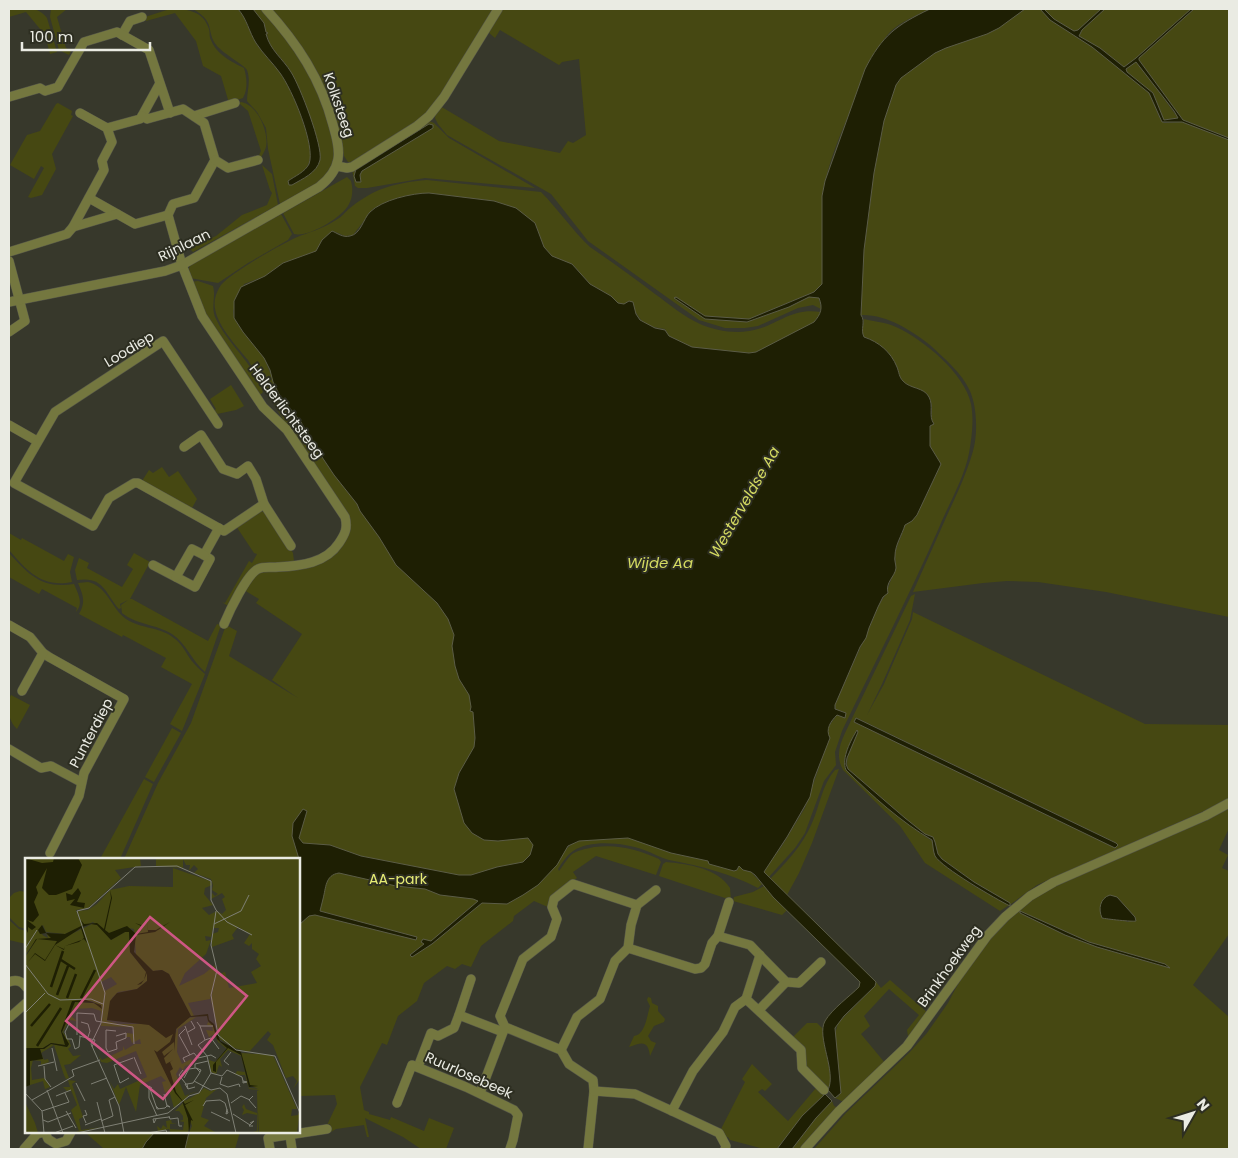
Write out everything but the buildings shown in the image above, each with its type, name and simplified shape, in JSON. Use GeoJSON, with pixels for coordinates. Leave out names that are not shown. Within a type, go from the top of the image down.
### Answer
{"type":"FeatureCollection","features":[{"type":"Feature","properties":{"kind":"street","name":"Kolksteeg"},"geometry":{"type":"LineString","coordinates":[[266,9],[298,48],[321,87],[339,148],[337,166]]}},
{"type":"Feature","properties":{"kind":"street"},"geometry":{"type":"LineString","coordinates":[[337,166],[347,168],[352,166],[417,126],[429,116],[444,97],[498,9]]}},
{"type":"Feature","properties":{"kind":"street"},"geometry":{"type":"LineString","coordinates":[[122,35],[130,21],[142,17]]}},
{"type":"Feature","properties":{"kind":"street"},"geometry":{"type":"LineString","coordinates":[[9,97],[40,88],[45,91],[58,87],[84,42],[117,32],[149,50],[159,85],[162,86],[170,113]]}},
{"type":"Feature","properties":{"kind":"street"},"geometry":{"type":"LineString","coordinates":[[80,114],[107,128],[140,119],[159,85]]}},
{"type":"Feature","properties":{"kind":"street"},"geometry":{"type":"LineString","coordinates":[[194,116],[235,103]]}},
{"type":"Feature","properties":{"kind":"street"},"geometry":{"type":"LineString","coordinates":[[142,116],[147,119],[183,109],[204,123],[215,160],[228,168],[258,160]]}},
{"type":"Feature","properties":{"kind":"street"},"geometry":{"type":"LineString","coordinates":[[9,252],[67,234],[104,170],[102,161],[112,142],[107,128]]}},
{"type":"Feature","properties":{"kind":"street"},"geometry":{"type":"LineString","coordinates":[[89,198],[135,224],[168,215],[173,204],[194,198],[215,160]]}},
{"type":"Feature","properties":{"kind":"street","name":"Rijnlaan"},"geometry":{"type":"LineString","coordinates":[[9,302],[150,275],[182,264],[319,187],[329,178],[337,166]]}},
{"type":"Feature","properties":{"kind":"street"},"geometry":{"type":"LineString","coordinates":[[72,227],[117,214]]}},
{"type":"Feature","properties":{"kind":"street","name":"Helderlichtsteeg"},"geometry":{"type":"LineString","coordinates":[[168,215],[182,264],[202,316],[263,407],[290,434],[345,517],[347,528],[332,553],[324,558],[296,565],[256,570],[237,597],[224,624]]}},
{"type":"Feature","properties":{"kind":"street"},"geometry":{"type":"LineString","coordinates":[[9,332],[25,321],[10,266]]}},
{"type":"Feature","properties":{"kind":"street","name":"Loodiep"},"geometry":{"type":"LineString","coordinates":[[38,441],[55,412],[163,341],[218,424]]}},
{"type":"Feature","properties":{"kind":"street"},"geometry":{"type":"LineString","coordinates":[[9,425],[38,441],[14,483],[93,526],[109,498],[134,483],[138,483],[224,531],[264,504]]}},
{"type":"Feature","properties":{"kind":"street"},"geometry":{"type":"LineString","coordinates":[[184,447],[201,435],[223,468],[237,474],[248,466],[256,479],[264,504],[291,546]]}},
{"type":"Feature","properties":{"kind":"street"},"geometry":{"type":"LineString","coordinates":[[204,555],[219,528]]}},
{"type":"Feature","properties":{"kind":"street"},"geometry":{"type":"LineString","coordinates":[[153,565],[195,587],[210,559],[192,548],[176,577]]}},
{"type":"Feature","properties":{"kind":"street","name":"Punterdiep"},"geometry":{"type":"LineString","coordinates":[[9,625],[30,638],[43,653],[124,699],[84,773],[79,796],[50,853]]}},
{"type":"Feature","properties":{"kind":"street"},"geometry":{"type":"LineString","coordinates":[[22,692],[43,653]]}},
{"type":"Feature","properties":{"kind":"street","name":"Punterdiep"},"geometry":{"type":"LineString","coordinates":[[9,749],[42,768],[51,766],[81,782]]}},
{"type":"Feature","properties":{"kind":"street","name":"Brinkhoekweg"},"geometry":{"type":"LineString","coordinates":[[805,1149],[839,1111],[907,1046],[987,936],[1005,917],[1030,896],[1054,882],[1205,816],[1229,803]]}},
{"type":"Feature","properties":{"kind":"street"},"geometry":{"type":"LineString","coordinates":[[480,1093],[504,1030],[500,1016],[522,959],[551,937],[557,919],[552,907],[554,899],[573,884],[637,905]]}},
{"type":"Feature","properties":{"kind":"street"},"geometry":{"type":"LineString","coordinates":[[561,1050],[577,1017],[600,999],[615,961],[628,948],[631,925],[637,905],[656,890]]}},
{"type":"Feature","properties":{"kind":"street"},"geometry":{"type":"LineString","coordinates":[[628,948],[695,969],[701,968],[705,964],[712,943],[718,936],[729,902]]}},
{"type":"Feature","properties":{"kind":"street"},"geometry":{"type":"LineString","coordinates":[[718,936],[750,945],[786,982]]}},
{"type":"Feature","properties":{"kind":"street"},"geometry":{"type":"LineString","coordinates":[[672,1111],[693,1071],[723,1032],[735,1007],[746,999],[760,955]]}},
{"type":"Feature","properties":{"kind":"street"},"geometry":{"type":"LineString","coordinates":[[759,1010],[786,982],[799,982],[820,962]]}},
{"type":"Feature","properties":{"kind":"street"},"geometry":{"type":"LineString","coordinates":[[418,1067],[431,1033],[438,1036],[454,1028],[471,979]]}},
{"type":"Feature","properties":{"kind":"street"},"geometry":{"type":"LineString","coordinates":[[9,982],[18,980],[25,986]]}},
{"type":"Feature","properties":{"kind":"street"},"geometry":{"type":"LineString","coordinates":[[746,999],[800,1050],[802,1068],[824,1090]]}},
{"type":"Feature","properties":{"kind":"street"},"geometry":{"type":"LineString","coordinates":[[10,1013],[25,1004]]}},
{"type":"Feature","properties":{"kind":"street"},"geometry":{"type":"LineString","coordinates":[[459,1015],[561,1050],[570,1064],[593,1080],[594,1091],[588,1149]]}},
{"type":"Feature","properties":{"kind":"street","name":"Ruurlosebeek"},"geometry":{"type":"LineString","coordinates":[[397,1103],[412,1065],[418,1067],[480,1093],[514,1110],[518,1115],[510,1149]]}},
{"type":"Feature","properties":{"kind":"street"},"geometry":{"type":"LineString","coordinates":[[594,1091],[635,1094],[719,1133],[726,1146],[725,1149]]}},
{"type":"Feature","properties":{"kind":"street"},"geometry":{"type":"LineString","coordinates":[[270,1149],[268,1138],[327,1129]]}},
{"type":"Feature","properties":{"kind":"street"},"geometry":{"type":"LineString","coordinates":[[24,1149],[37,1134],[42,1133]]}},
{"type":"Feature","properties":{"kind":"street"},"geometry":{"type":"LineString","coordinates":[[46,1133],[48,1139],[56,1144],[66,1141],[70,1133]]}},
{"type":"Feature","properties":{"kind":"street"},"geometry":{"type":"LineString","coordinates":[[290,1136],[292,1149]]}},
{"type":"Feature","properties":{"kind":"green space"},"geometry":{"type":"Polygon","coordinates":[[[30,8],[43,14],[47,18],[57,52],[50,54],[45,35],[26,12],[9,17],[9,9],[30,8]]]}},
{"type":"Feature","properties":{"kind":"green space"},"geometry":{"type":"Polygon","coordinates":[[[51,9],[67,9],[57,17],[66,48],[71,51],[69,55],[59,50],[50,17],[51,9]]]}},
{"type":"Feature","properties":{"kind":"green space"},"geometry":{"type":"Polygon","coordinates":[[[170,9],[188,10],[203,18],[209,29],[213,45],[225,57],[244,68],[247,83],[243,98],[229,103],[221,76],[203,66],[196,41],[175,13],[146,21],[145,17],[170,9]]]}},
{"type":"Feature","properties":{"kind":"green space"},"geometry":{"type":"Polygon","coordinates":[[[193,9],[238,9],[258,46],[285,80],[305,127],[310,150],[308,166],[290,185],[305,178],[314,170],[320,155],[305,102],[296,82],[288,67],[270,45],[264,23],[253,9],[263,9],[273,20],[314,80],[332,128],[335,155],[330,168],[323,178],[314,185],[280,204],[268,149],[266,128],[257,112],[247,101],[249,82],[247,70],[217,46],[208,23],[193,9]]]}},
{"type":"Feature","properties":{"kind":"green space"},"geometry":{"type":"Polygon","coordinates":[[[269,9],[493,9],[433,108],[418,122],[352,163],[348,162],[344,156],[330,106],[269,9]]]}},
{"type":"Feature","properties":{"kind":"green space"},"geometry":{"type":"Polygon","coordinates":[[[500,9],[930,9],[894,28],[883,40],[842,131],[830,163],[822,196],[823,284],[814,292],[749,319],[705,316],[674,299],[705,319],[747,322],[789,307],[809,297],[815,296],[819,298],[821,309],[813,305],[798,308],[758,326],[745,328],[725,328],[699,320],[588,241],[551,194],[447,135],[435,118],[440,106],[499,141],[560,153],[568,141],[573,143],[586,135],[579,59],[562,62],[559,65],[500,30],[495,38],[488,32],[500,9]]]}},
{"type":"Feature","properties":{"kind":"green space"},"geometry":{"type":"Polygon","coordinates":[[[1025,9],[1040,9],[1050,20],[1092,47],[1149,93],[1164,123],[1182,122],[1229,140],[1229,617],[1106,592],[1038,582],[1007,581],[913,592],[968,467],[976,437],[976,421],[972,397],[967,384],[952,366],[930,345],[915,334],[889,320],[870,315],[861,315],[864,250],[874,173],[884,121],[896,85],[901,78],[935,53],[987,34],[999,28],[1025,9]]]}},
{"type":"Feature","properties":{"kind":"green space"},"geometry":{"type":"Polygon","coordinates":[[[1044,9],[1101,9],[1078,30],[1074,31],[1054,19],[1044,9]]]}},
{"type":"Feature","properties":{"kind":"green space"},"geometry":{"type":"Polygon","coordinates":[[[1105,9],[1191,9],[1124,67],[1100,48],[1079,36],[1082,30],[1105,9]]]}},
{"type":"Feature","properties":{"kind":"green space"},"geometry":{"type":"Polygon","coordinates":[[[1194,9],[1229,9],[1229,138],[1183,120],[1139,60],[1194,9]]]}},
{"type":"Feature","properties":{"kind":"green space"},"geometry":{"type":"Polygon","coordinates":[[[1137,62],[1178,118],[1164,120],[1153,93],[1127,72],[1126,69],[1137,62]]]}},
{"type":"Feature","properties":{"kind":"green space"},"geometry":{"type":"Polygon","coordinates":[[[241,102],[252,108],[264,127],[266,147],[261,158],[258,157],[261,151],[248,111],[240,104],[236,105],[241,102]]]}},
{"type":"Feature","properties":{"kind":"green space"},"geometry":{"type":"Polygon","coordinates":[[[58,103],[72,111],[71,115],[73,116],[52,154],[56,169],[42,195],[31,198],[28,197],[44,168],[41,166],[34,179],[10,165],[27,135],[40,131],[58,103]]]}},
{"type":"Feature","properties":{"kind":"green space"},"geometry":{"type":"Polygon","coordinates":[[[429,121],[434,123],[449,138],[535,188],[425,178],[367,188],[355,186],[352,169],[429,121]]]}},
{"type":"Feature","properties":{"kind":"green space"},"geometry":{"type":"Polygon","coordinates":[[[262,165],[272,174],[278,205],[193,252],[189,248],[216,236],[242,215],[267,205],[272,193],[262,165]]]}},
{"type":"Feature","properties":{"kind":"green space"},"geometry":{"type":"Polygon","coordinates":[[[347,177],[351,181],[352,192],[350,201],[340,215],[316,230],[308,233],[294,234],[283,213],[347,177]]]}},
{"type":"Feature","properties":{"kind":"green space","name":"AA-park"},"geometry":{"type":"Polygon","coordinates":[[[427,180],[541,192],[590,247],[682,314],[717,330],[743,332],[768,326],[800,312],[821,312],[820,316],[810,326],[756,352],[749,353],[692,347],[669,336],[665,329],[646,324],[639,318],[629,301],[624,304],[618,303],[611,296],[590,284],[572,264],[552,257],[544,247],[535,223],[494,201],[429,193],[404,197],[374,208],[353,235],[345,236],[333,231],[316,251],[283,263],[265,276],[244,284],[233,311],[234,318],[264,358],[280,396],[301,422],[310,439],[334,475],[357,504],[360,511],[453,608],[527,836],[557,864],[564,851],[579,841],[623,837],[635,839],[671,853],[737,870],[739,866],[743,870],[751,872],[762,884],[758,888],[726,874],[669,860],[644,850],[618,844],[589,845],[573,851],[564,860],[558,869],[559,871],[573,853],[594,847],[611,846],[627,848],[651,855],[661,862],[656,875],[596,856],[573,872],[577,878],[551,897],[548,907],[534,901],[514,916],[513,921],[481,946],[471,967],[462,964],[455,969],[447,966],[424,983],[417,1001],[398,1016],[387,1045],[382,1043],[360,1087],[364,1110],[369,1112],[369,1114],[390,1120],[391,1117],[424,1131],[429,1118],[454,1128],[446,1149],[421,1149],[403,1137],[365,1118],[369,1137],[367,1137],[364,1125],[336,1129],[331,1132],[330,1124],[327,1125],[337,1104],[335,1095],[300,1096],[300,858],[124,858],[158,783],[191,723],[226,625],[237,631],[229,656],[298,698],[272,680],[302,634],[256,603],[259,599],[244,590],[258,572],[323,562],[332,556],[348,530],[248,360],[231,340],[221,324],[215,307],[217,292],[227,280],[267,253],[295,238],[331,223],[372,193],[397,184],[427,180]]]}},
{"type":"Feature","properties":{"kind":"green space"},"geometry":{"type":"Polygon","coordinates":[[[281,214],[292,234],[288,240],[218,283],[190,278],[189,268],[192,263],[281,214]]]}},
{"type":"Feature","properties":{"kind":"green space"},"geometry":{"type":"Polygon","coordinates":[[[198,281],[213,286],[215,317],[226,336],[259,382],[263,392],[259,396],[202,310],[191,282],[198,281]]]}},
{"type":"Feature","properties":{"kind":"green space"},"geometry":{"type":"Polygon","coordinates":[[[864,319],[888,324],[907,333],[930,349],[952,370],[961,381],[971,404],[972,434],[970,447],[967,463],[915,581],[842,731],[835,752],[836,765],[824,781],[805,833],[795,848],[768,878],[764,873],[765,869],[782,846],[805,808],[829,739],[827,729],[837,715],[846,713],[836,709],[835,705],[879,605],[886,594],[896,565],[896,550],[905,525],[917,515],[940,467],[930,443],[932,407],[929,397],[921,390],[905,384],[888,352],[864,337],[862,334],[864,319]]]}},
{"type":"Feature","properties":{"kind":"green space"},"geometry":{"type":"Polygon","coordinates":[[[231,385],[244,406],[236,410],[217,414],[212,412],[216,409],[210,399],[231,385]]]}},
{"type":"Feature","properties":{"kind":"green space"},"geometry":{"type":"Polygon","coordinates":[[[162,467],[169,477],[178,471],[197,499],[192,508],[142,481],[149,470],[153,473],[162,467]]]}},
{"type":"Feature","properties":{"kind":"green space"},"geometry":{"type":"Polygon","coordinates":[[[261,511],[267,513],[293,553],[294,561],[293,563],[260,565],[228,606],[222,602],[225,603],[249,561],[252,563],[257,554],[254,553],[236,526],[261,511]]]}},
{"type":"Feature","properties":{"kind":"green space"},"geometry":{"type":"Polygon","coordinates":[[[9,533],[64,561],[68,554],[74,557],[70,572],[72,582],[61,583],[44,580],[29,571],[9,550],[9,533]]]}},
{"type":"Feature","properties":{"kind":"green space"},"geometry":{"type":"Polygon","coordinates":[[[9,553],[37,579],[53,584],[74,584],[80,602],[76,612],[77,608],[42,589],[39,594],[9,577],[9,553]]]}},
{"type":"Feature","properties":{"kind":"green space"},"geometry":{"type":"Polygon","coordinates":[[[134,553],[150,562],[130,599],[208,641],[217,624],[221,625],[205,672],[181,642],[172,634],[134,620],[122,613],[121,605],[128,600],[120,604],[121,608],[119,609],[98,583],[86,579],[77,580],[75,570],[79,558],[89,563],[87,568],[122,587],[133,569],[127,565],[134,553]]]}},
{"type":"Feature","properties":{"kind":"green space"},"geometry":{"type":"Polygon","coordinates":[[[88,582],[100,588],[126,619],[138,625],[170,635],[182,646],[193,662],[205,674],[182,731],[170,724],[192,684],[161,667],[166,658],[79,614],[83,598],[78,583],[88,582]]]}},
{"type":"Feature","properties":{"kind":"green space"},"geometry":{"type":"Polygon","coordinates":[[[915,594],[910,620],[867,715],[884,684],[912,619],[913,612],[1145,724],[1229,725],[1229,798],[1211,808],[1037,885],[1011,904],[974,882],[942,859],[938,854],[933,837],[925,834],[905,818],[848,769],[848,755],[858,732],[846,753],[845,768],[887,807],[932,841],[938,859],[972,885],[1009,905],[1000,911],[925,863],[900,826],[843,770],[841,765],[839,751],[843,738],[911,596],[915,594]],[[857,718],[854,722],[1116,847],[1116,843],[857,718]]]}},
{"type":"Feature","properties":{"kind":"green space"},"geometry":{"type":"Polygon","coordinates":[[[11,695],[30,705],[17,729],[9,714],[8,704],[11,695]]]}},
{"type":"Feature","properties":{"kind":"green space"},"geometry":{"type":"Polygon","coordinates":[[[172,728],[181,733],[154,782],[145,777],[172,728]]]}},
{"type":"Feature","properties":{"kind":"green space"},"geometry":{"type":"Polygon","coordinates":[[[839,769],[812,843],[787,895],[770,879],[804,839],[827,782],[835,770],[839,769]]]}},
{"type":"Feature","properties":{"kind":"green space"},"geometry":{"type":"Polygon","coordinates":[[[144,779],[153,784],[120,858],[101,858],[144,779]]]}},
{"type":"Feature","properties":{"kind":"green space"},"geometry":{"type":"Polygon","coordinates":[[[1229,807],[1229,828],[1219,850],[1228,855],[1222,868],[1229,871],[1229,934],[1193,985],[1229,1017],[1229,1149],[814,1149],[846,1113],[909,1053],[927,1033],[948,1003],[966,969],[1002,925],[1043,891],[1229,807]],[[1117,897],[1103,899],[1100,909],[1102,918],[1128,922],[1135,917],[1117,897]],[[1020,911],[1020,913],[1065,935],[1097,947],[1169,968],[1089,942],[1020,911]]]}},
{"type":"Feature","properties":{"kind":"green space"},"geometry":{"type":"Polygon","coordinates":[[[666,862],[701,868],[718,876],[730,888],[731,900],[659,876],[663,864],[666,862]]]}},
{"type":"Feature","properties":{"kind":"green space"},"geometry":{"type":"Polygon","coordinates":[[[764,886],[787,910],[782,915],[733,901],[734,897],[753,892],[764,886]]]}},
{"type":"Feature","properties":{"kind":"green space"},"geometry":{"type":"Polygon","coordinates":[[[25,892],[25,929],[19,927],[9,917],[9,898],[14,893],[25,892]]]}},
{"type":"Feature","properties":{"kind":"green space"},"geometry":{"type":"Polygon","coordinates":[[[9,920],[19,929],[25,931],[25,944],[9,940],[9,920]]]}},
{"type":"Feature","properties":{"kind":"green space"},"geometry":{"type":"Polygon","coordinates":[[[890,980],[929,1014],[910,1038],[907,1030],[919,1015],[889,989],[864,1016],[870,1026],[861,1034],[885,1063],[844,1102],[835,1098],[839,1096],[835,1035],[838,1023],[875,986],[876,982],[881,988],[890,980]]]}},
{"type":"Feature","properties":{"kind":"green space"},"geometry":{"type":"Polygon","coordinates":[[[648,997],[651,998],[652,1003],[658,1006],[658,1011],[665,1019],[664,1022],[654,1026],[648,1036],[651,1041],[656,1043],[650,1056],[648,1047],[644,1044],[641,1043],[629,1047],[634,1036],[641,1032],[645,1024],[650,1006],[647,1000],[648,997]]]}},
{"type":"Feature","properties":{"kind":"green space"},"geometry":{"type":"Polygon","coordinates":[[[807,1023],[817,1023],[823,1029],[831,1080],[828,1090],[805,1068],[792,1038],[807,1023]]]}},
{"type":"Feature","properties":{"kind":"green space"},"geometry":{"type":"Polygon","coordinates":[[[752,1064],[772,1084],[765,1091],[762,1089],[758,1092],[788,1121],[816,1088],[825,1094],[802,1116],[777,1149],[764,1149],[730,1140],[728,1137],[725,1138],[721,1129],[745,1082],[742,1079],[752,1064]]]}},
{"type":"Feature","properties":{"kind":"green space"},"geometry":{"type":"Polygon","coordinates":[[[832,1101],[834,1106],[839,1108],[802,1149],[792,1149],[816,1118],[832,1101]]]}},
{"type":"Feature","properties":{"kind":"green space"},"geometry":{"type":"Polygon","coordinates":[[[82,1133],[240,1133],[235,1149],[103,1149],[87,1134],[82,1133]]]}},
{"type":"Feature","properties":{"kind":"water"},"geometry":{"type":"Polygon","coordinates":[[[238,9],[253,9],[264,23],[270,45],[295,79],[315,130],[320,153],[318,165],[309,175],[292,185],[289,185],[288,181],[302,172],[309,164],[309,144],[302,118],[291,91],[277,69],[256,43],[244,17],[238,9]]]}},
{"type":"Feature","properties":{"kind":"water","name":"Wijde Aa"},"geometry":{"type":"Polygon","coordinates":[[[930,9],[1025,9],[999,28],[987,34],[935,53],[901,78],[896,85],[884,121],[874,173],[864,250],[861,315],[863,334],[864,337],[875,342],[888,352],[906,384],[924,391],[929,397],[931,418],[934,424],[930,426],[930,446],[941,464],[917,515],[905,525],[896,548],[896,568],[887,589],[888,593],[883,597],[878,607],[835,705],[835,709],[846,713],[845,718],[837,715],[828,728],[830,738],[814,779],[810,797],[764,872],[876,982],[875,986],[844,1016],[835,1028],[841,1093],[835,1098],[828,1090],[830,1073],[823,1028],[828,1016],[859,987],[860,982],[773,897],[755,875],[743,870],[739,866],[734,871],[709,864],[708,861],[671,853],[628,838],[579,841],[568,846],[557,865],[538,885],[507,904],[482,903],[432,944],[412,957],[410,955],[424,944],[421,942],[423,939],[431,941],[478,901],[440,895],[425,889],[396,886],[339,873],[334,874],[329,879],[320,911],[417,937],[416,940],[315,915],[309,916],[300,924],[300,858],[292,836],[293,823],[303,809],[307,811],[299,838],[303,843],[330,845],[361,856],[459,875],[471,875],[523,862],[530,855],[533,845],[528,838],[498,841],[484,840],[472,833],[464,823],[454,789],[459,773],[474,747],[473,712],[470,711],[469,695],[459,679],[455,666],[452,646],[454,635],[448,619],[437,603],[396,565],[357,504],[334,475],[310,439],[301,422],[280,396],[264,358],[234,318],[234,301],[241,287],[265,276],[283,263],[316,251],[322,240],[332,231],[345,236],[354,235],[370,212],[389,201],[414,194],[429,193],[494,201],[516,208],[535,223],[544,247],[552,256],[572,264],[590,284],[611,296],[618,303],[633,302],[636,314],[640,320],[655,328],[665,330],[669,336],[692,347],[749,353],[756,352],[814,322],[821,311],[819,298],[809,297],[789,307],[747,322],[705,319],[674,298],[676,297],[705,316],[749,319],[814,292],[822,284],[822,196],[825,181],[865,69],[884,40],[908,20],[930,9]]]}},
{"type":"Feature","properties":{"kind":"water"},"geometry":{"type":"Polygon","coordinates":[[[1040,9],[1044,9],[1054,19],[1074,31],[1078,30],[1101,9],[1105,9],[1082,30],[1079,36],[1100,48],[1124,67],[1191,9],[1194,9],[1139,60],[1183,120],[1229,138],[1229,140],[1182,122],[1162,122],[1149,93],[1092,47],[1050,20],[1040,9]],[[1136,62],[1126,69],[1127,72],[1153,93],[1164,120],[1178,118],[1136,62]]]}},
{"type":"Feature","properties":{"kind":"water"},"geometry":{"type":"Polygon","coordinates":[[[429,124],[433,125],[433,128],[362,171],[360,175],[361,182],[356,182],[354,176],[356,169],[429,124]]]}},
{"type":"Feature","properties":{"kind":"water"},"geometry":{"type":"Polygon","coordinates":[[[856,718],[1118,845],[1115,848],[854,722],[856,718]]]}},
{"type":"Feature","properties":{"kind":"water"},"geometry":{"type":"Polygon","coordinates":[[[857,730],[858,732],[847,758],[846,764],[848,769],[925,834],[933,837],[938,854],[942,859],[974,882],[1010,903],[1010,906],[948,868],[935,856],[932,840],[887,808],[846,770],[845,760],[846,755],[857,730]]]}},
{"type":"Feature","properties":{"kind":"water"},"geometry":{"type":"Polygon","coordinates":[[[1110,895],[1117,897],[1135,917],[1136,921],[1102,918],[1100,911],[1102,901],[1110,895]]]}},
{"type":"Feature","properties":{"kind":"water"},"geometry":{"type":"Polygon","coordinates":[[[1020,911],[1089,942],[1165,964],[1170,968],[1097,947],[1065,935],[1020,913],[1020,911]]]}},
{"type":"Feature","properties":{"kind":"water"},"geometry":{"type":"Polygon","coordinates":[[[825,1094],[832,1101],[792,1149],[777,1149],[802,1116],[825,1094]]]}},
{"type":"Feature","properties":{"kind":"water"},"geometry":{"type":"Polygon","coordinates":[[[154,1133],[189,1133],[185,1149],[142,1149],[154,1133]]]}},
{"type":"Feature","properties":{"kind":"water label","name":"Westerveldse Aa"},"geometry":{"type":"Point","coordinates":[744,502]}}]}
